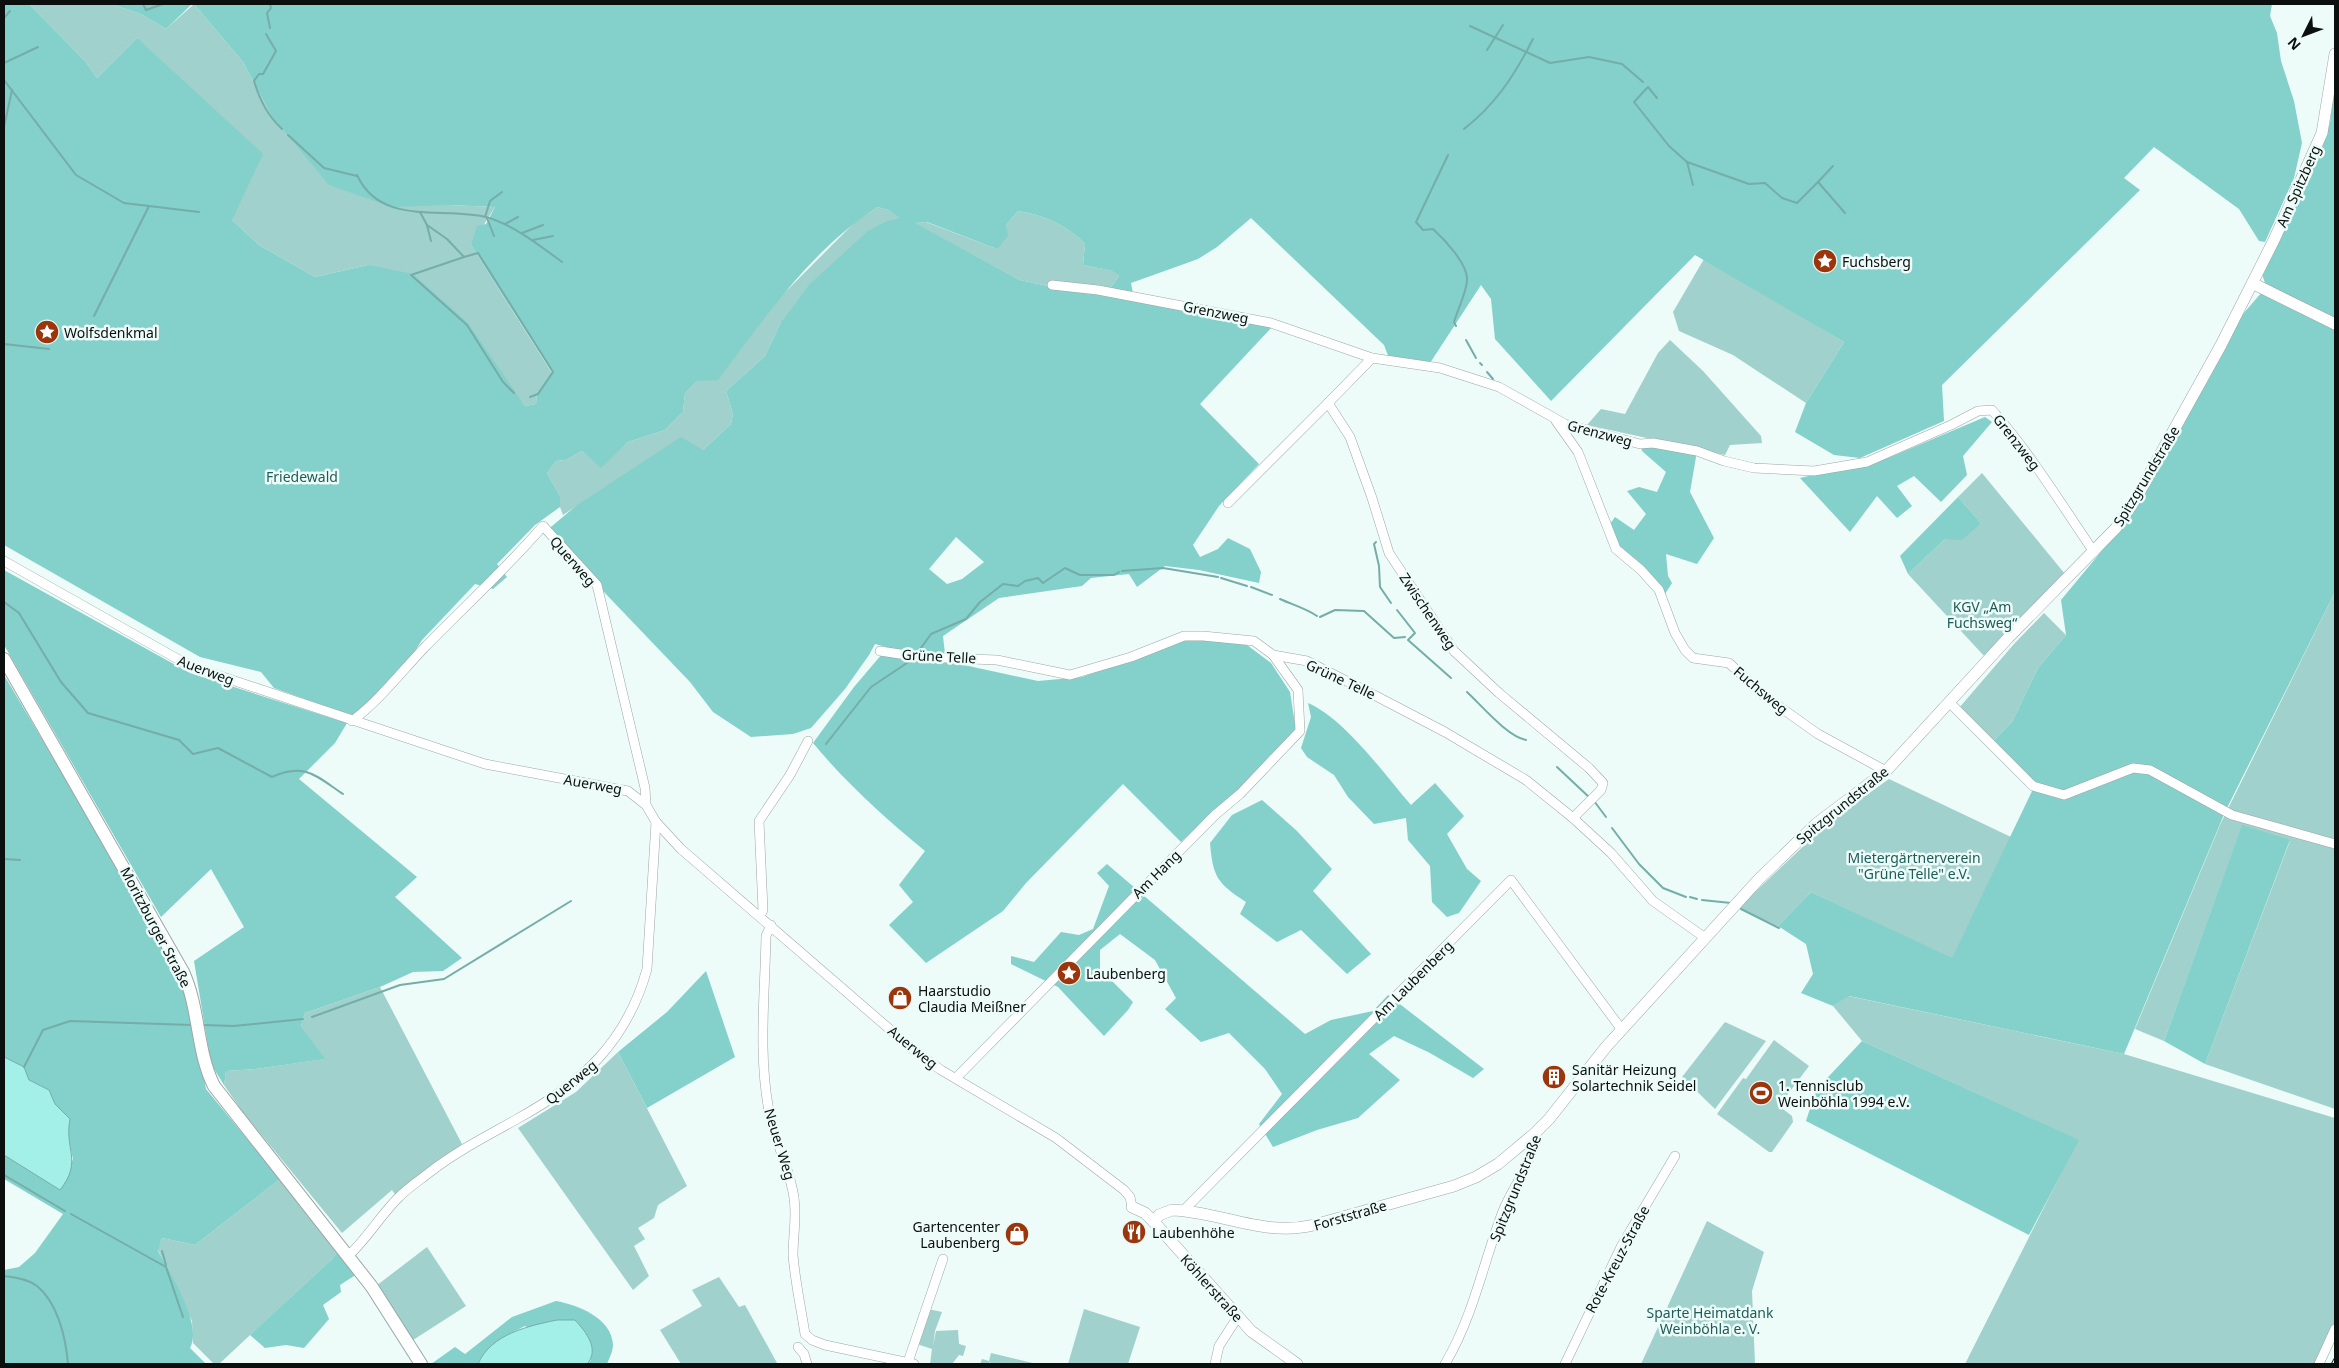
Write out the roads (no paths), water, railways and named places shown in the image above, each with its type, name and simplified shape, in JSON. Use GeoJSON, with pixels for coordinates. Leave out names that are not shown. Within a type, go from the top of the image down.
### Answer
{"type":"FeatureCollection","features":[{"type":"Feature","properties":{"kind":"main road","name":"Moritzburger Straße"},"geometry":{"type":"LineString","coordinates":[[4,659],[183,972],[194,1003],[205,1064],[214,1086],[372,1287],[421,1364]]}},
{"type":"Feature","properties":{"kind":"street","name":"Am Spitzberg"},"geometry":{"type":"LineString","coordinates":[[2254,284],[2322,133],[2335,54]]}},
{"type":"Feature","properties":{"kind":"street"},"geometry":{"type":"LineString","coordinates":[[2254,284],[2335,324]]}},
{"type":"Feature","properties":{"kind":"street","name":"Spitzgrundstraße"},"geometry":{"type":"LineString","coordinates":[[1446,1364],[1466,1325],[1504,1210],[1533,1150],[1534,1134],[1549,1119],[1622,1030],[1704,937],[1794,844],[1825,816],[1886,771],[2008,638],[2116,528],[2135,500],[2254,284]]}},
{"type":"Feature","properties":{"kind":"street","name":"Grenzweg"},"geometry":{"type":"LineString","coordinates":[[1052,285],[1098,290],[1272,323],[1372,358],[1440,368],[1499,387],[1513,393],[1565,424],[1640,444],[1654,442],[1697,451],[1724,461],[1754,468],[1814,471],[1867,462],[1950,425],[1978,410],[1992,410],[2012,432],[2038,468],[2094,552]]}},
{"type":"Feature","properties":{"kind":"street"},"geometry":{"type":"LineString","coordinates":[[1228,503],[1372,358]]}},
{"type":"Feature","properties":{"kind":"street","name":"Zwischenweg"},"geometry":{"type":"LineString","coordinates":[[1328,403],[1350,437],[1389,553],[1454,651],[1499,693],[1589,768],[1603,783],[1601,790],[1573,818]]}},
{"type":"Feature","properties":{"kind":"street","name":"Fuchsweg"},"geometry":{"type":"LineString","coordinates":[[1554,419],[1578,452],[1616,549],[1641,570],[1659,590],[1675,633],[1685,650],[1693,658],[1729,663],[1763,695],[1818,734],[1886,771]]}},
{"type":"Feature","properties":{"kind":"street","name":"Querweg"},"geometry":{"type":"LineString","coordinates":[[352,720],[365,710],[423,649],[520,553],[543,526],[597,585],[646,788],[646,805]]}},
{"type":"Feature","properties":{"kind":"street","name":"Auerweg"},"geometry":{"type":"LineString","coordinates":[[4,561],[190,666],[484,764],[628,790],[646,805],[656,822],[706,871],[771,925],[916,1052],[1056,1138],[1124,1190],[1130,1196],[1132,1207]]}},
{"type":"Feature","properties":{"kind":"street","name":"Grüne Telle"},"geometry":{"type":"LineString","coordinates":[[880,651],[920,657],[997,660],[1070,675],[1131,657],[1184,636],[1254,641],[1274,656],[1307,661],[1445,732],[1526,780],[1573,818],[1611,853],[1653,901],[1704,937]]}},
{"type":"Feature","properties":{"kind":"street","name":"Am Hang"},"geometry":{"type":"LineString","coordinates":[[956,1078],[1215,815],[1240,794],[1300,731],[1298,690],[1274,656]]}},
{"type":"Feature","properties":{"kind":"street"},"geometry":{"type":"LineString","coordinates":[[1950,703],[2033,786],[2064,795],[2133,768],[2150,770],[2232,815],[2335,844]]}},
{"type":"Feature","properties":{"kind":"street"},"geometry":{"type":"LineString","coordinates":[[760,916],[763,910],[759,821],[790,775],[808,741]]}},
{"type":"Feature","properties":{"kind":"street","name":"Querweg"},"geometry":{"type":"LineString","coordinates":[[348,1256],[400,1196],[430,1172],[464,1148],[518,1119],[558,1094],[590,1068],[609,1048],[634,1006],[641,991],[646,969],[656,822]]}},
{"type":"Feature","properties":{"kind":"street","name":"Am Laubenberg"},"geometry":{"type":"LineString","coordinates":[[1183,1211],[1511,880],[1622,1030]]}},
{"type":"Feature","properties":{"kind":"street","name":"Neuer Weg"},"geometry":{"type":"LineString","coordinates":[[771,925],[766,936],[762,1035],[763,1064],[769,1113],[776,1140],[792,1184],[795,1201],[794,1255],[805,1334],[812,1340],[825,1345],[911,1363]]}},
{"type":"Feature","properties":{"kind":"street","name":"Forststraße"},"geometry":{"type":"LineString","coordinates":[[1154,1222],[1159,1215],[1166,1212],[1183,1211],[1258,1228],[1276,1230],[1306,1227],[1444,1189],[1476,1177],[1498,1164],[1534,1134]]}},
{"type":"Feature","properties":{"kind":"street","name":"Rote-Kreuz-Straße"},"geometry":{"type":"LineString","coordinates":[[1565,1364],[1622,1245],[1675,1156]]}},
{"type":"Feature","properties":{"kind":"street","name":"Köhlerstraße"},"geometry":{"type":"LineString","coordinates":[[1132,1207],[1144,1213],[1154,1222],[1238,1318],[1265,1343],[1297,1364]]}},
{"type":"Feature","properties":{"kind":"street"},"geometry":{"type":"LineString","coordinates":[[911,1363],[943,1259]]}},
{"type":"Feature","properties":{"kind":"street"},"geometry":{"type":"LineString","coordinates":[[1215,1364],[1219,1346],[1238,1318]]}},
{"type":"Feature","properties":{"kind":"street"},"geometry":{"type":"LineString","coordinates":[[2319,1364],[2335,1329]]}},
{"type":"Feature","properties":{"kind":"street"},"geometry":{"type":"LineString","coordinates":[[798,1347],[804,1354],[807,1364]]}},
{"type":"Feature","properties":{"kind":"waterway"},"geometry":{"type":"LineString","coordinates":[[143,4],[146,10],[163,4]]}},
{"type":"Feature","properties":{"kind":"waterway"},"geometry":{"type":"LineString","coordinates":[[270,4],[271,8],[267,13],[270,28]]}},
{"type":"Feature","properties":{"kind":"waterway"},"geometry":{"type":"LineString","coordinates":[[4,18],[10,11]]}},
{"type":"Feature","properties":{"kind":"waterway"},"geometry":{"type":"LineString","coordinates":[[1487,50],[1503,25]]}},
{"type":"Feature","properties":{"kind":"waterway"},"geometry":{"type":"LineString","coordinates":[[1470,26],[1550,63],[1589,57],[1622,64],[1643,82]]}},
{"type":"Feature","properties":{"kind":"waterway"},"geometry":{"type":"LineString","coordinates":[[266,34],[276,51],[263,74],[259,74],[254,81],[265,107],[282,129]]}},
{"type":"Feature","properties":{"kind":"waterway"},"geometry":{"type":"LineString","coordinates":[[1464,129],[1486,110],[1503,89],[1533,39]]}},
{"type":"Feature","properties":{"kind":"waterway"},"geometry":{"type":"LineString","coordinates":[[4,63],[38,47]]}},
{"type":"Feature","properties":{"kind":"waterway"},"geometry":{"type":"LineString","coordinates":[[4,80],[76,175],[124,203],[199,212]]}},
{"type":"Feature","properties":{"kind":"waterway"},"geometry":{"type":"LineString","coordinates":[[1657,98],[1648,87],[1634,102],[1669,146],[1687,162],[1749,184],[1765,183],[1782,198],[1797,203],[1818,182],[1845,213]]}},
{"type":"Feature","properties":{"kind":"waterway"},"geometry":{"type":"LineString","coordinates":[[4,127],[12,90]]}},
{"type":"Feature","properties":{"kind":"waterway"},"geometry":{"type":"LineString","coordinates":[[288,135],[324,168],[357,176]]}},
{"type":"Feature","properties":{"kind":"waterway"},"geometry":{"type":"LineString","coordinates":[[1448,155],[1416,222],[1423,230],[1433,229],[1455,252],[1464,267],[1467,285],[1454,322],[1456,326]]}},
{"type":"Feature","properties":{"kind":"waterway"},"geometry":{"type":"LineString","coordinates":[[1687,162],[1693,185]]}},
{"type":"Feature","properties":{"kind":"waterway"},"geometry":{"type":"LineString","coordinates":[[1818,182],[1833,166]]}},
{"type":"Feature","properties":{"kind":"waterway"},"geometry":{"type":"LineString","coordinates":[[357,175],[368,191],[381,202],[397,208],[414,211],[469,214],[486,217],[516,230],[562,262]]}},
{"type":"Feature","properties":{"kind":"waterway"},"geometry":{"type":"LineString","coordinates":[[485,217],[490,201],[502,192]]}},
{"type":"Feature","properties":{"kind":"waterway"},"geometry":{"type":"LineString","coordinates":[[94,316],[149,206]]}},
{"type":"Feature","properties":{"kind":"waterway"},"geometry":{"type":"LineString","coordinates":[[420,212],[427,225],[431,241]]}},
{"type":"Feature","properties":{"kind":"waterway"},"geometry":{"type":"LineString","coordinates":[[505,224],[518,217]]}},
{"type":"Feature","properties":{"kind":"waterway"},"geometry":{"type":"LineString","coordinates":[[487,218],[494,236]]}},
{"type":"Feature","properties":{"kind":"waterway"},"geometry":{"type":"LineString","coordinates":[[427,225],[447,239],[464,257],[478,253],[553,372],[538,394],[530,397]]}},
{"type":"Feature","properties":{"kind":"waterway"},"geometry":{"type":"LineString","coordinates":[[522,233],[543,225]]}},
{"type":"Feature","properties":{"kind":"waterway"},"geometry":{"type":"LineString","coordinates":[[533,240],[553,236]]}},
{"type":"Feature","properties":{"kind":"waterway"},"geometry":{"type":"LineString","coordinates":[[464,257],[411,275],[467,325],[503,382],[514,393]]}},
{"type":"Feature","properties":{"kind":"waterway"},"geometry":{"type":"LineString","coordinates":[[1466,340],[1476,358]]}},
{"type":"Feature","properties":{"kind":"waterway"},"geometry":{"type":"LineString","coordinates":[[4,344],[49,349]]}},
{"type":"Feature","properties":{"kind":"waterway"},"geometry":{"type":"LineString","coordinates":[[1487,372],[1493,379]]}},
{"type":"Feature","properties":{"kind":"waterway"},"geometry":{"type":"LineString","coordinates":[[1376,542],[1374,544],[1379,566],[1380,587],[1391,603]]}},
{"type":"Feature","properties":{"kind":"waterway"},"geometry":{"type":"LineString","coordinates":[[918,652],[931,634],[966,619],[980,602],[1003,584],[1018,586],[1025,581],[1038,578],[1043,583],[1065,568],[1080,575],[1114,575],[1119,572]]}},
{"type":"Feature","properties":{"kind":"waterway"},"geometry":{"type":"LineString","coordinates":[[1122,571],[1163,568],[1218,577]]}},
{"type":"Feature","properties":{"kind":"waterway"},"geometry":{"type":"LineString","coordinates":[[1221,578],[1247,586]]}},
{"type":"Feature","properties":{"kind":"waterway"},"geometry":{"type":"LineString","coordinates":[[1251,587],[1272,595]]}},
{"type":"Feature","properties":{"kind":"waterway"},"geometry":{"type":"LineString","coordinates":[[1280,599],[1317,616]]}},
{"type":"Feature","properties":{"kind":"waterway"},"geometry":{"type":"LineString","coordinates":[[4,602],[19,613],[61,682],[88,713],[179,740],[193,754],[218,748],[272,777],[293,771],[310,773],[343,794]]}},
{"type":"Feature","properties":{"kind":"waterway"},"geometry":{"type":"LineString","coordinates":[[1320,617],[1335,610],[1364,611],[1394,638],[1405,637]]}},
{"type":"Feature","properties":{"kind":"waterway"},"geometry":{"type":"LineString","coordinates":[[1397,610],[1415,633],[1408,640],[1451,678]]}},
{"type":"Feature","properties":{"kind":"waterway"},"geometry":{"type":"LineString","coordinates":[[826,744],[871,687],[913,659]]}},
{"type":"Feature","properties":{"kind":"waterway"},"geometry":{"type":"LineString","coordinates":[[1467,692],[1503,727],[1526,740]]}},
{"type":"Feature","properties":{"kind":"waterway"},"geometry":{"type":"LineString","coordinates":[[1557,767],[1590,798]]}},
{"type":"Feature","properties":{"kind":"waterway"},"geometry":{"type":"LineString","coordinates":[[1594,801],[1606,817]]}},
{"type":"Feature","properties":{"kind":"waterway"},"geometry":{"type":"LineString","coordinates":[[1612,828],[1639,864],[1663,888],[1686,897]]}},
{"type":"Feature","properties":{"kind":"waterway"},"geometry":{"type":"LineString","coordinates":[[4,859],[20,860]]}},
{"type":"Feature","properties":{"kind":"waterway"},"geometry":{"type":"LineString","coordinates":[[1690,897],[1697,899]]}},
{"type":"Feature","properties":{"kind":"waterway"},"geometry":{"type":"LineString","coordinates":[[1702,900],[1731,903]]}},
{"type":"Feature","properties":{"kind":"waterway"},"geometry":{"type":"LineString","coordinates":[[312,1017],[400,985],[444,979],[571,901]]}},
{"type":"Feature","properties":{"kind":"waterway"},"geometry":{"type":"LineString","coordinates":[[1741,909],[1779,928]]}},
{"type":"Feature","properties":{"kind":"waterway"},"geometry":{"type":"LineString","coordinates":[[204,1025],[234,1026],[303,1019]]}},
{"type":"Feature","properties":{"kind":"waterway"},"geometry":{"type":"LineString","coordinates":[[24,1067],[43,1030],[70,1021],[192,1025]]}},
{"type":"Feature","properties":{"kind":"waterway"},"geometry":{"type":"LineString","coordinates":[[4,1175],[65,1211]]}},
{"type":"Feature","properties":{"kind":"waterway"},"geometry":{"type":"LineString","coordinates":[[71,1214],[166,1267],[183,1317]]}},
{"type":"Feature","properties":{"kind":"waterway"},"geometry":{"type":"LineString","coordinates":[[162,1251],[166,1265]]}},
{"type":"Feature","properties":{"kind":"waterway"},"geometry":{"type":"LineString","coordinates":[[4,1276],[30,1282],[44,1293],[60,1322],[68,1364]]}},
{"type":"Feature","properties":{"kind":"railway"},"geometry":{"type":"LineString","coordinates":[[2333,1364],[2335,1360]]}},
{"type":"Feature","properties":{"kind":"place","name":"Fuchsberg"},"geometry":{"type":"Point","coordinates":[1825,261]}},
{"type":"Feature","properties":{"kind":"place","name":"Wolfsdenkmal"},"geometry":{"type":"Point","coordinates":[47,332]}},
{"type":"Feature","properties":{"kind":"place","name":"Laubenberg"},"geometry":{"type":"Point","coordinates":[1069,973]}},
{"type":"Feature","properties":{"kind":"place","name":"Haarstudio Claudia Meißner"},"geometry":{"type":"Point","coordinates":[900,998]}},
{"type":"Feature","properties":{"kind":"place","name":"Sanitär Heizung Solartechnik Seidel"},"geometry":{"type":"Point","coordinates":[1554,1077]}},
{"type":"Feature","properties":{"kind":"place","name":"1. Tennisclub Weinböhla 1994 e.V."},"geometry":{"type":"Point","coordinates":[1761,1093]}},
{"type":"Feature","properties":{"kind":"place","name":"Laubenhöhe"},"geometry":{"type":"Point","coordinates":[1134,1232]}},
{"type":"Feature","properties":{"kind":"place","name":"Gartencenter Laubenberg"},"geometry":{"type":"Point","coordinates":[1017,1234]}},
{"type":"Feature","properties":{"kind":"park label","name":"Friedewald"},"geometry":{"type":"Point","coordinates":[302,476]}},
{"type":"Feature","properties":{"kind":"park label","name":"KGV „Am Fuchsweg“"},"geometry":{"type":"Point","coordinates":[1982,614]}},
{"type":"Feature","properties":{"kind":"park label","name":"Mietergärtnerverein \"Grüne Telle\" e.V."},"geometry":{"type":"Point","coordinates":[1914,866]}},
{"type":"Feature","properties":{"kind":"park label","name":"Sparte Heimatdank Weinböhla e. V."},"geometry":{"type":"Point","coordinates":[1710,1320]}}]}
